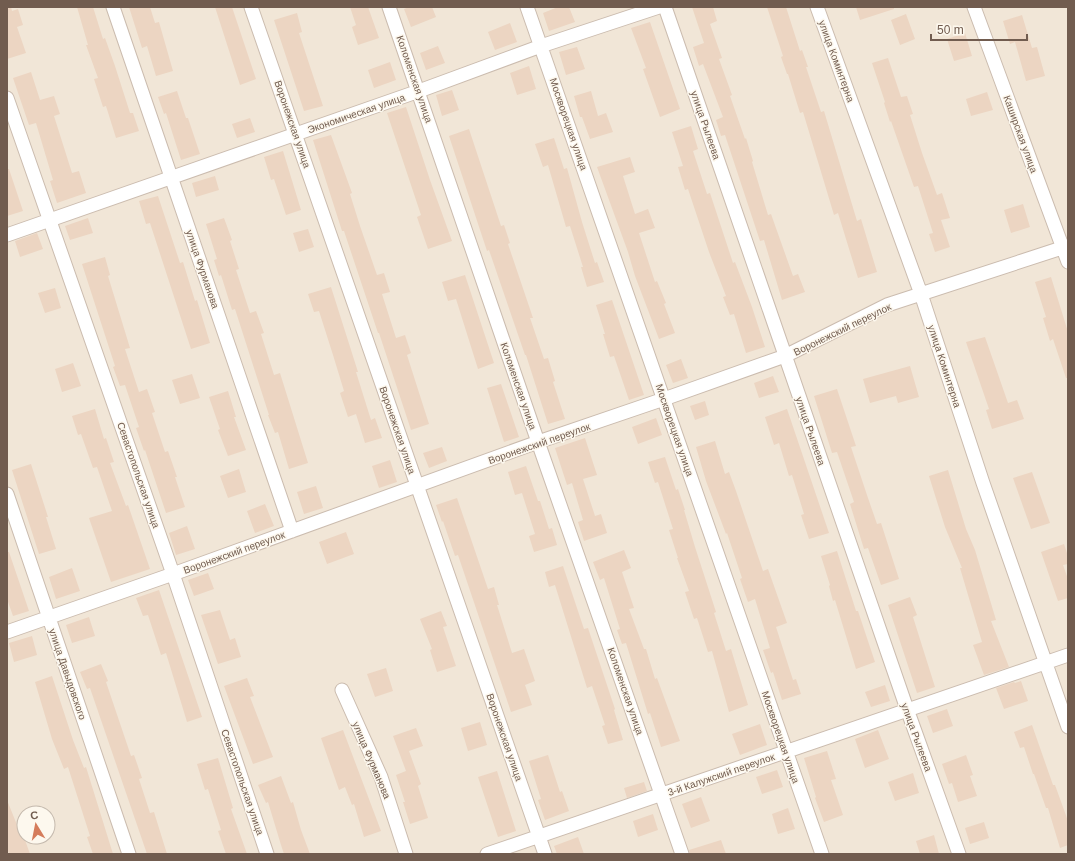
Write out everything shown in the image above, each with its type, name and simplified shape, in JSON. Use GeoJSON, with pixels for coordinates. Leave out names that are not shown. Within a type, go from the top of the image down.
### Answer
{"type":"FeatureCollection","features":[{"type":"Feature","properties":{"kind":"street","name":"улица Фурманова"},"geometry":{"type":"LineString","coordinates":[[113,7],[292,531]]}},
{"type":"Feature","properties":{"kind":"street","name":"Воронежская улица"},"geometry":{"type":"LineString","coordinates":[[251,7],[545,854]]}},
{"type":"Feature","properties":{"kind":"street","name":"Коломенская улица"},"geometry":{"type":"LineString","coordinates":[[390,7],[538,442],[682,854]]}},
{"type":"Feature","properties":{"kind":"street","name":"Москворецкая улица"},"geometry":{"type":"LineString","coordinates":[[528,7],[822,854]]}},
{"type":"Feature","properties":{"kind":"street","name":"Экономическая улица"},"geometry":{"type":"LineString","coordinates":[[7,235],[419,91],[541,46],[659,7]]}},
{"type":"Feature","properties":{"kind":"street","name":"улица Рылеева"},"geometry":{"type":"LineString","coordinates":[[665,7],[907,709],[959,854]]}},
{"type":"Feature","properties":{"kind":"street","name":"улица Коминтерна"},"geometry":{"type":"LineString","coordinates":[[817,7],[921,294],[983,483],[1068,728]]}},
{"type":"Feature","properties":{"kind":"street","name":"Каширская улица"},"geometry":{"type":"LineString","coordinates":[[974,7],[1066,247],[1068,262]]}},
{"type":"Feature","properties":{"kind":"street","name":"Севастопольская улица"},"geometry":{"type":"LineString","coordinates":[[7,98],[173,574],[267,854]]}},
{"type":"Feature","properties":{"kind":"street","name":"Воронежский переулок"},"geometry":{"type":"LineString","coordinates":[[7,632],[418,487],[538,442],[785,356],[886,305],[1066,247]]}},
{"type":"Feature","properties":{"kind":"street","name":"улица Давыдовского"},"geometry":{"type":"LineString","coordinates":[[7,494],[129,854]]}},
{"type":"Feature","properties":{"kind":"street","name":"3-й Калужский переулок"},"geometry":{"type":"LineString","coordinates":[[487,854],[1068,655]]}},
{"type":"Feature","properties":{"kind":"street","name":"улица Фурманова"},"geometry":{"type":"LineString","coordinates":[[342,690],[381,777],[406,854]]}},
{"type":"Feature","properties":{"kind":"shaded area"},"geometry":{"type":"Polygon","coordinates":[[[7,7],[1068,7],[1068,854],[7,854],[7,7]]]}},
{"type":"Feature","properties":{"kind":"building"},"geometry":{"type":"Polygon","coordinates":[[[7,7],[11,7],[12,11],[18,9],[23,25],[17,27],[26,53],[7,59],[7,7]]]}},
{"type":"Feature","properties":{"kind":"building"},"geometry":{"type":"Polygon","coordinates":[[[77,7],[93,7],[103,39],[105,38],[115,66],[130,113],[133,113],[139,131],[116,138],[106,106],[103,107],[94,79],[98,78],[86,45],[88,45],[77,7]]]}},
{"type":"Feature","properties":{"kind":"building"},"geometry":{"type":"Polygon","coordinates":[[[129,7],[150,7],[155,23],[159,22],[173,71],[156,76],[147,46],[142,48],[129,7]]]}},
{"type":"Feature","properties":{"kind":"building"},"geometry":{"type":"Polygon","coordinates":[[[215,7],[232,7],[256,79],[240,85],[215,7]]]}},
{"type":"Feature","properties":{"kind":"building"},"geometry":{"type":"Polygon","coordinates":[[[350,7],[368,7],[379,38],[358,45],[352,27],[356,25],[350,7]]]}},
{"type":"Feature","properties":{"kind":"building"},"geometry":{"type":"Polygon","coordinates":[[[409,7],[432,7],[436,17],[411,27],[404,9],[409,7]]]}},
{"type":"Feature","properties":{"kind":"building"},"geometry":{"type":"Polygon","coordinates":[[[558,7],[569,7],[575,22],[549,31],[543,13],[558,7]]]}},
{"type":"Feature","properties":{"kind":"building"},"geometry":{"type":"Polygon","coordinates":[[[692,7],[713,7],[717,21],[710,24],[722,58],[719,59],[732,95],[730,96],[745,139],[746,138],[768,215],[771,214],[793,276],[798,274],[805,292],[782,300],[764,240],[760,241],[725,135],[721,136],[716,120],[723,117],[703,64],[699,66],[693,47],[704,43],[692,7]]]}},
{"type":"Feature","properties":{"kind":"building"},"geometry":{"type":"Polygon","coordinates":[[[767,7],[786,7],[800,51],[802,50],[808,67],[806,67],[821,112],[824,111],[857,221],[861,219],[877,272],[858,278],[838,213],[834,215],[803,112],[800,113],[781,57],[783,56],[767,7]]]}},
{"type":"Feature","properties":{"kind":"building"},"geometry":{"type":"Polygon","coordinates":[[[856,7],[894,7],[894,9],[860,20],[856,7]]]}},
{"type":"Feature","properties":{"kind":"building"},"geometry":{"type":"Polygon","coordinates":[[[297,13],[302,32],[299,33],[323,106],[304,111],[274,20],[297,13]]]}},
{"type":"Feature","properties":{"kind":"building"},"geometry":{"type":"Polygon","coordinates":[[[906,14],[915,39],[900,45],[891,20],[906,14]]]}},
{"type":"Feature","properties":{"kind":"building"},"geometry":{"type":"Polygon","coordinates":[[[1022,15],[1032,48],[1037,47],[1045,76],[1026,81],[1015,42],[1010,44],[1003,21],[1022,15]]]}},
{"type":"Feature","properties":{"kind":"building"},"geometry":{"type":"Polygon","coordinates":[[[650,22],[680,109],[660,117],[643,69],[646,68],[631,28],[650,22]]]}},
{"type":"Feature","properties":{"kind":"building"},"geometry":{"type":"Polygon","coordinates":[[[510,23],[517,42],[495,50],[488,32],[510,23]]]}},
{"type":"Feature","properties":{"kind":"building"},"geometry":{"type":"Polygon","coordinates":[[[965,33],[972,56],[954,61],[947,39],[965,33]]]}},
{"type":"Feature","properties":{"kind":"building"},"geometry":{"type":"Polygon","coordinates":[[[438,46],[445,63],[426,70],[420,53],[438,46]]]}},
{"type":"Feature","properties":{"kind":"building"},"geometry":{"type":"Polygon","coordinates":[[[577,47],[585,69],[566,75],[559,52],[577,47]]]}},
{"type":"Feature","properties":{"kind":"building"},"geometry":{"type":"Polygon","coordinates":[[[888,58],[901,97],[907,96],[913,114],[910,115],[922,153],[937,195],[942,193],[950,218],[941,220],[950,247],[935,252],[929,234],[933,233],[918,186],[914,187],[891,121],[890,122],[872,63],[888,58]]]}},
{"type":"Feature","properties":{"kind":"building"},"geometry":{"type":"Polygon","coordinates":[[[390,62],[396,80],[374,88],[368,70],[390,62]]]}},
{"type":"Feature","properties":{"kind":"building"},"geometry":{"type":"Polygon","coordinates":[[[529,66],[536,89],[517,95],[510,73],[529,66]]]}},
{"type":"Feature","properties":{"kind":"building"},"geometry":{"type":"Polygon","coordinates":[[[31,72],[40,100],[54,96],[60,114],[54,116],[72,173],[79,171],[86,193],[57,203],[50,181],[53,180],[36,123],[29,125],[13,78],[31,72]]]}},
{"type":"Feature","properties":{"kind":"building"},"geometry":{"type":"Polygon","coordinates":[[[452,90],[459,110],[442,116],[436,95],[452,90]]]}},
{"type":"Feature","properties":{"kind":"building"},"geometry":{"type":"Polygon","coordinates":[[[177,91],[200,154],[181,160],[166,113],[164,114],[158,97],[177,91]]]}},
{"type":"Feature","properties":{"kind":"building"},"geometry":{"type":"Polygon","coordinates":[[[591,91],[598,116],[606,113],[613,132],[590,139],[582,117],[580,117],[574,96],[591,91]]]}},
{"type":"Feature","properties":{"kind":"building"},"geometry":{"type":"Polygon","coordinates":[[[987,92],[993,110],[971,116],[966,99],[987,92]]]}},
{"type":"Feature","properties":{"kind":"building"},"geometry":{"type":"Polygon","coordinates":[[[406,107],[452,241],[428,249],[417,217],[421,215],[387,113],[406,107]]]}},
{"type":"Feature","properties":{"kind":"building"},"geometry":{"type":"Polygon","coordinates":[[[250,118],[255,132],[237,138],[232,124],[250,118]]]}},
{"type":"Feature","properties":{"kind":"building"},"geometry":{"type":"Polygon","coordinates":[[[691,126],[698,149],[693,151],[707,194],[710,193],[733,263],[735,262],[765,347],[746,353],[734,314],[730,315],[723,297],[726,296],[709,252],[688,189],[685,190],[678,167],[683,166],[672,132],[691,126]]]}},
{"type":"Feature","properties":{"kind":"building"},"geometry":{"type":"Polygon","coordinates":[[[469,129],[501,226],[504,225],[510,243],[508,244],[533,318],[530,318],[544,359],[548,358],[555,381],[553,382],[565,419],[548,424],[526,355],[489,250],[487,251],[449,136],[469,129]]]}},
{"type":"Feature","properties":{"kind":"building"},"geometry":{"type":"Polygon","coordinates":[[[331,135],[352,193],[350,194],[377,275],[384,273],[390,292],[382,294],[396,338],[405,335],[411,353],[407,355],[429,424],[411,430],[344,231],[342,231],[313,140],[331,135]]]}},
{"type":"Feature","properties":{"kind":"building"},"geometry":{"type":"Polygon","coordinates":[[[554,138],[564,169],[567,168],[595,263],[597,262],[604,282],[587,287],[581,267],[583,267],[570,226],[566,227],[548,165],[543,167],[535,144],[554,138]]]}},
{"type":"Feature","properties":{"kind":"building"},"geometry":{"type":"Polygon","coordinates":[[[283,151],[301,210],[286,215],[274,179],[271,180],[264,157],[283,151]]]}},
{"type":"Feature","properties":{"kind":"building"},"geometry":{"type":"Polygon","coordinates":[[[630,157],[635,172],[623,176],[635,214],[648,209],[655,228],[639,233],[655,282],[657,281],[666,303],[664,304],[675,333],[659,339],[635,276],[628,252],[597,167],[630,157]]]}},
{"type":"Feature","properties":{"kind":"building"},"geometry":{"type":"Polygon","coordinates":[[[7,169],[9,169],[23,211],[7,216],[7,169]]]}},
{"type":"Feature","properties":{"kind":"building"},"geometry":{"type":"Polygon","coordinates":[[[215,176],[219,190],[196,197],[192,183],[215,176]]]}},
{"type":"Feature","properties":{"kind":"building"},"geometry":{"type":"Polygon","coordinates":[[[158,196],[180,263],[183,262],[195,301],[197,300],[210,343],[191,349],[150,223],[146,224],[139,201],[158,196]]]}},
{"type":"Feature","properties":{"kind":"building"},"geometry":{"type":"Polygon","coordinates":[[[1023,204],[1030,227],[1011,233],[1004,210],[1023,204]]]}},
{"type":"Feature","properties":{"kind":"building"},"geometry":{"type":"Polygon","coordinates":[[[88,218],[93,233],[70,240],[65,226],[88,218]]]}},
{"type":"Feature","properties":{"kind":"building"},"geometry":{"type":"Polygon","coordinates":[[[224,218],[232,240],[230,241],[239,269],[236,270],[250,313],[256,311],[264,333],[261,334],[274,375],[280,373],[308,463],[289,469],[278,432],[275,433],[268,415],[235,309],[232,310],[221,275],[219,276],[214,260],[217,259],[206,224],[224,218]]]}},
{"type":"Feature","properties":{"kind":"building"},"geometry":{"type":"Polygon","coordinates":[[[308,229],[314,247],[299,252],[293,233],[308,229]]]}},
{"type":"Feature","properties":{"kind":"building"},"geometry":{"type":"Polygon","coordinates":[[[37,233],[43,249],[20,257],[15,241],[37,233]]]}},
{"type":"Feature","properties":{"kind":"building"},"geometry":{"type":"Polygon","coordinates":[[[105,257],[110,275],[108,276],[130,348],[125,349],[139,392],[147,389],[155,412],[152,413],[165,452],[168,451],[185,507],[166,513],[136,428],[139,427],[125,385],[120,386],[113,367],[115,366],[82,264],[105,257]]]}},
{"type":"Feature","properties":{"kind":"building"},"geometry":{"type":"Polygon","coordinates":[[[465,275],[494,363],[478,369],[456,299],[448,301],[442,282],[465,275]]]}},
{"type":"Feature","properties":{"kind":"building"},"geometry":{"type":"Polygon","coordinates":[[[1051,277],[1068,332],[1068,378],[1066,378],[1053,339],[1050,341],[1043,318],[1046,317],[1035,282],[1051,277]]]}},
{"type":"Feature","properties":{"kind":"building"},"geometry":{"type":"Polygon","coordinates":[[[331,287],[358,372],[356,372],[371,420],[375,418],[382,438],[365,443],[356,414],[348,417],[340,393],[344,391],[319,311],[314,312],[308,294],[331,287]]]}},
{"type":"Feature","properties":{"kind":"building"},"geometry":{"type":"Polygon","coordinates":[[[55,288],[61,308],[45,313],[38,293],[55,288]]]}},
{"type":"Feature","properties":{"kind":"building"},"geometry":{"type":"Polygon","coordinates":[[[612,300],[644,395],[629,400],[614,356],[610,357],[596,305],[612,300]]]}},
{"type":"Feature","properties":{"kind":"building"},"geometry":{"type":"Polygon","coordinates":[[[985,337],[1008,403],[1017,400],[1024,419],[992,429],[986,410],[989,409],[966,342],[985,337]]]}},
{"type":"Feature","properties":{"kind":"building"},"geometry":{"type":"Polygon","coordinates":[[[681,359],[688,378],[673,383],[666,365],[681,359]]]}},
{"type":"Feature","properties":{"kind":"building"},"geometry":{"type":"Polygon","coordinates":[[[73,363],[81,386],[62,392],[55,369],[73,363]]]}},
{"type":"Feature","properties":{"kind":"building"},"geometry":{"type":"Polygon","coordinates":[[[910,366],[919,397],[898,403],[896,396],[870,403],[863,379],[910,366]]]}},
{"type":"Feature","properties":{"kind":"building"},"geometry":{"type":"Polygon","coordinates":[[[192,374],[200,398],[180,404],[172,380],[192,374]]]}},
{"type":"Feature","properties":{"kind":"building"},"geometry":{"type":"Polygon","coordinates":[[[773,376],[779,392],[759,398],[754,383],[773,376]]]}},
{"type":"Feature","properties":{"kind":"building"},"geometry":{"type":"Polygon","coordinates":[[[501,384],[519,437],[504,442],[487,388],[501,384]]]}},
{"type":"Feature","properties":{"kind":"building"},"geometry":{"type":"Polygon","coordinates":[[[837,389],[856,446],[851,447],[877,524],[881,523],[899,579],[881,585],[868,548],[864,549],[850,504],[854,502],[837,452],[832,453],[814,396],[837,389]]]}},
{"type":"Feature","properties":{"kind":"building"},"geometry":{"type":"Polygon","coordinates":[[[228,391],[236,417],[234,417],[246,450],[228,456],[218,430],[220,429],[209,397],[228,391]]]}},
{"type":"Feature","properties":{"kind":"building"},"geometry":{"type":"Polygon","coordinates":[[[705,401],[709,415],[695,420],[690,406],[705,401]]]}},
{"type":"Feature","properties":{"kind":"building"},"geometry":{"type":"Polygon","coordinates":[[[95,409],[104,439],[106,438],[114,462],[110,463],[126,506],[128,505],[150,569],[111,582],[89,518],[112,511],[97,467],[93,468],[81,434],[78,435],[72,416],[95,409]]]}},
{"type":"Feature","properties":{"kind":"building"},"geometry":{"type":"Polygon","coordinates":[[[787,409],[829,533],[809,539],[801,515],[804,514],[792,475],[789,476],[779,443],[774,445],[765,417],[787,409]]]}},
{"type":"Feature","properties":{"kind":"building"},"geometry":{"type":"Polygon","coordinates":[[[656,418],[662,435],[638,444],[632,427],[656,418]]]}},
{"type":"Feature","properties":{"kind":"building"},"geometry":{"type":"Polygon","coordinates":[[[585,438],[597,475],[583,479],[595,516],[601,514],[607,533],[584,541],[578,522],[583,520],[572,483],[567,485],[555,448],[585,438]]]}},
{"type":"Feature","properties":{"kind":"building"},"geometry":{"type":"Polygon","coordinates":[[[715,441],[725,474],[729,472],[763,571],[768,569],[787,623],[776,627],[793,680],[796,679],[801,694],[782,700],[773,672],[771,673],[763,650],[770,648],[755,599],[748,602],[740,579],[742,578],[727,533],[726,534],[706,481],[696,447],[715,441]]]}},
{"type":"Feature","properties":{"kind":"building"},"geometry":{"type":"Polygon","coordinates":[[[442,447],[447,461],[429,468],[423,453],[442,447]]]}},
{"type":"Feature","properties":{"kind":"building"},"geometry":{"type":"Polygon","coordinates":[[[665,457],[676,490],[678,489],[685,510],[716,612],[714,613],[726,651],[731,649],[748,705],[729,712],[712,651],[708,652],[697,618],[694,619],[685,592],[689,591],[669,530],[673,529],[658,482],[655,483],[648,462],[665,457]]]}},
{"type":"Feature","properties":{"kind":"building"},"geometry":{"type":"Polygon","coordinates":[[[390,460],[397,482],[379,488],[372,466],[390,460]]]}},
{"type":"Feature","properties":{"kind":"building"},"geometry":{"type":"Polygon","coordinates":[[[31,464],[48,517],[46,517],[56,549],[39,554],[12,470],[31,464]]]}},
{"type":"Feature","properties":{"kind":"building"},"geometry":{"type":"Polygon","coordinates":[[[526,466],[538,501],[540,501],[549,529],[552,528],[557,545],[534,552],[529,536],[535,534],[522,493],[515,495],[508,472],[526,466]]]}},
{"type":"Feature","properties":{"kind":"building"},"geometry":{"type":"Polygon","coordinates":[[[239,469],[246,492],[228,498],[220,476],[239,469]]]}},
{"type":"Feature","properties":{"kind":"building"},"geometry":{"type":"Polygon","coordinates":[[[948,470],[966,529],[975,550],[996,620],[991,621],[1009,667],[984,675],[973,645],[982,642],[960,568],[962,568],[945,527],[929,476],[948,470]]]}},
{"type":"Feature","properties":{"kind":"building"},"geometry":{"type":"Polygon","coordinates":[[[1032,472],[1050,523],[1031,529],[1013,478],[1032,472]]]}},
{"type":"Feature","properties":{"kind":"building"},"geometry":{"type":"Polygon","coordinates":[[[316,486],[323,508],[304,514],[297,492],[316,486]]]}},
{"type":"Feature","properties":{"kind":"building"},"geometry":{"type":"Polygon","coordinates":[[[457,498],[488,589],[494,587],[499,605],[497,605],[512,653],[524,649],[535,681],[525,685],[532,705],[511,712],[458,555],[455,556],[436,505],[457,498]]]}},
{"type":"Feature","properties":{"kind":"building"},"geometry":{"type":"Polygon","coordinates":[[[265,504],[274,526],[255,533],[247,511],[265,504]]]}},
{"type":"Feature","properties":{"kind":"building"},"geometry":{"type":"Polygon","coordinates":[[[187,526],[195,549],[176,555],[169,533],[187,526]]]}},
{"type":"Feature","properties":{"kind":"building"},"geometry":{"type":"Polygon","coordinates":[[[346,532],[354,554],[327,564],[319,542],[346,532]]]}},
{"type":"Feature","properties":{"kind":"building"},"geometry":{"type":"Polygon","coordinates":[[[1064,544],[1068,556],[1068,564],[1063,565],[1068,579],[1068,598],[1058,601],[1041,552],[1064,544]]]}},
{"type":"Feature","properties":{"kind":"building"},"geometry":{"type":"Polygon","coordinates":[[[624,550],[631,568],[622,572],[634,608],[629,609],[644,649],[646,649],[655,679],[657,678],[680,741],[661,747],[650,713],[648,714],[626,643],[622,644],[617,630],[620,629],[604,578],[600,580],[593,562],[624,550]]]}},
{"type":"Feature","properties":{"kind":"building"},"geometry":{"type":"Polygon","coordinates":[[[837,551],[856,611],[858,611],[875,662],[856,669],[835,600],[833,601],[830,585],[821,556],[837,551]]]}},
{"type":"Feature","properties":{"kind":"building"},"geometry":{"type":"Polygon","coordinates":[[[7,552],[9,552],[29,611],[13,616],[7,599],[7,552]]]}},
{"type":"Feature","properties":{"kind":"building"},"geometry":{"type":"Polygon","coordinates":[[[563,566],[584,629],[588,628],[615,709],[614,710],[623,740],[608,744],[602,726],[605,725],[592,686],[587,688],[555,585],[549,587],[545,572],[563,566]]]}},
{"type":"Feature","properties":{"kind":"building"},"geometry":{"type":"Polygon","coordinates":[[[72,568],[80,591],[56,599],[49,577],[72,568]]]}},
{"type":"Feature","properties":{"kind":"building"},"geometry":{"type":"Polygon","coordinates":[[[208,573],[214,589],[194,596],[188,580],[208,573]]]}},
{"type":"Feature","properties":{"kind":"building"},"geometry":{"type":"Polygon","coordinates":[[[159,590],[202,717],[187,722],[166,653],[161,655],[148,615],[143,616],[136,598],[159,590]]]}},
{"type":"Feature","properties":{"kind":"building"},"geometry":{"type":"Polygon","coordinates":[[[910,597],[917,615],[913,617],[935,687],[917,693],[888,605],[910,597]]]}},
{"type":"Feature","properties":{"kind":"building"},"geometry":{"type":"Polygon","coordinates":[[[220,610],[230,640],[235,638],[241,657],[218,664],[201,615],[220,610]]]}},
{"type":"Feature","properties":{"kind":"building"},"geometry":{"type":"Polygon","coordinates":[[[441,611],[447,626],[443,627],[456,666],[437,672],[430,650],[432,649],[420,619],[441,611]]]}},
{"type":"Feature","properties":{"kind":"building"},"geometry":{"type":"Polygon","coordinates":[[[89,617],[95,636],[72,643],[66,625],[89,617]]]}},
{"type":"Feature","properties":{"kind":"building"},"geometry":{"type":"Polygon","coordinates":[[[32,636],[37,655],[14,662],[9,643],[32,636]]]}},
{"type":"Feature","properties":{"kind":"building"},"geometry":{"type":"Polygon","coordinates":[[[101,664],[108,681],[106,682],[131,756],[134,755],[142,778],[139,779],[150,813],[154,812],[167,854],[147,854],[90,688],[87,689],[80,672],[101,664]]]}},
{"type":"Feature","properties":{"kind":"building"},"geometry":{"type":"Polygon","coordinates":[[[386,668],[393,691],[375,697],[367,674],[386,668]]]}},
{"type":"Feature","properties":{"kind":"building"},"geometry":{"type":"Polygon","coordinates":[[[52,676],[73,740],[84,768],[86,767],[113,854],[93,854],[87,837],[90,836],[68,767],[64,769],[52,739],[35,682],[52,676]]]}},
{"type":"Feature","properties":{"kind":"building"},"geometry":{"type":"Polygon","coordinates":[[[247,678],[254,696],[250,697],[273,757],[253,764],[224,686],[247,678]]]}},
{"type":"Feature","properties":{"kind":"building"},"geometry":{"type":"Polygon","coordinates":[[[1021,681],[1028,701],[1004,709],[996,688],[1021,681]]]}},
{"type":"Feature","properties":{"kind":"building"},"geometry":{"type":"Polygon","coordinates":[[[885,685],[890,701],[871,707],[865,692],[885,685]]]}},
{"type":"Feature","properties":{"kind":"building"},"geometry":{"type":"Polygon","coordinates":[[[947,709],[953,726],[933,733],[927,716],[947,709]]]}},
{"type":"Feature","properties":{"kind":"building"},"geometry":{"type":"Polygon","coordinates":[[[480,722],[487,745],[468,751],[461,728],[480,722]]]}},
{"type":"Feature","properties":{"kind":"building"},"geometry":{"type":"Polygon","coordinates":[[[760,724],[767,745],[740,755],[732,734],[760,724]]]}},
{"type":"Feature","properties":{"kind":"building"},"geometry":{"type":"Polygon","coordinates":[[[1032,725],[1053,785],[1055,785],[1068,821],[1068,845],[1060,848],[1048,808],[1046,808],[1024,747],[1020,748],[1014,732],[1032,725]]]}},
{"type":"Feature","properties":{"kind":"building"},"geometry":{"type":"Polygon","coordinates":[[[416,728],[423,746],[409,751],[421,784],[418,786],[428,818],[410,824],[403,802],[405,802],[396,775],[406,771],[393,736],[416,728]]]}},
{"type":"Feature","properties":{"kind":"building"},"geometry":{"type":"Polygon","coordinates":[[[343,730],[381,831],[364,837],[354,804],[352,805],[345,787],[339,790],[321,738],[343,730]]]}},
{"type":"Feature","properties":{"kind":"building"},"geometry":{"type":"Polygon","coordinates":[[[878,730],[889,759],[865,768],[855,739],[878,730]]]}},
{"type":"Feature","properties":{"kind":"building"},"geometry":{"type":"Polygon","coordinates":[[[827,751],[836,779],[831,780],[843,815],[824,822],[815,798],[816,797],[804,758],[827,751]]]}},
{"type":"Feature","properties":{"kind":"building"},"geometry":{"type":"Polygon","coordinates":[[[548,755],[560,792],[562,791],[569,811],[545,820],[538,800],[541,799],[529,761],[548,755]]]}},
{"type":"Feature","properties":{"kind":"building"},"geometry":{"type":"Polygon","coordinates":[[[966,755],[973,775],[970,776],[977,796],[958,802],[952,783],[949,784],[942,764],[966,755]]]}},
{"type":"Feature","properties":{"kind":"building"},"geometry":{"type":"Polygon","coordinates":[[[218,758],[233,808],[231,809],[247,854],[226,854],[218,831],[221,830],[208,789],[205,790],[197,764],[218,758]]]}},
{"type":"Feature","properties":{"kind":"building"},"geometry":{"type":"Polygon","coordinates":[[[777,770],[783,787],[762,794],[756,777],[777,770]]]}},
{"type":"Feature","properties":{"kind":"building"},"geometry":{"type":"Polygon","coordinates":[[[497,771],[516,831],[498,837],[478,777],[497,771]]]}},
{"type":"Feature","properties":{"kind":"building"},"geometry":{"type":"Polygon","coordinates":[[[913,773],[919,793],[895,801],[888,782],[913,773]]]}},
{"type":"Feature","properties":{"kind":"building"},"geometry":{"type":"Polygon","coordinates":[[[281,776],[291,803],[293,802],[310,854],[284,854],[268,802],[266,803],[258,785],[281,776]]]}},
{"type":"Feature","properties":{"kind":"building"},"geometry":{"type":"Polygon","coordinates":[[[644,782],[647,791],[627,798],[624,788],[644,782]]]}},
{"type":"Feature","properties":{"kind":"building"},"geometry":{"type":"Polygon","coordinates":[[[701,797],[710,821],[691,828],[682,804],[701,797]]]}},
{"type":"Feature","properties":{"kind":"building"},"geometry":{"type":"Polygon","coordinates":[[[7,800],[16,822],[16,845],[27,845],[30,854],[9,854],[7,848],[7,800]]]}},
{"type":"Feature","properties":{"kind":"building"},"geometry":{"type":"Polygon","coordinates":[[[788,808],[795,829],[778,834],[772,814],[788,808]]]}},
{"type":"Feature","properties":{"kind":"building"},"geometry":{"type":"Polygon","coordinates":[[[653,814],[658,830],[638,837],[633,821],[653,814]]]}},
{"type":"Feature","properties":{"kind":"building"},"geometry":{"type":"Polygon","coordinates":[[[984,822],[989,838],[970,844],[965,828],[984,822]]]}},
{"type":"Feature","properties":{"kind":"building"},"geometry":{"type":"Polygon","coordinates":[[[934,835],[939,854],[920,854],[916,841],[934,835]]]}},
{"type":"Feature","properties":{"kind":"building"},"geometry":{"type":"Polygon","coordinates":[[[578,837],[584,854],[557,854],[554,846],[578,837]]]}},
{"type":"Feature","properties":{"kind":"building"},"geometry":{"type":"Polygon","coordinates":[[[721,840],[726,854],[690,854],[689,850],[721,840]]]}}]}
